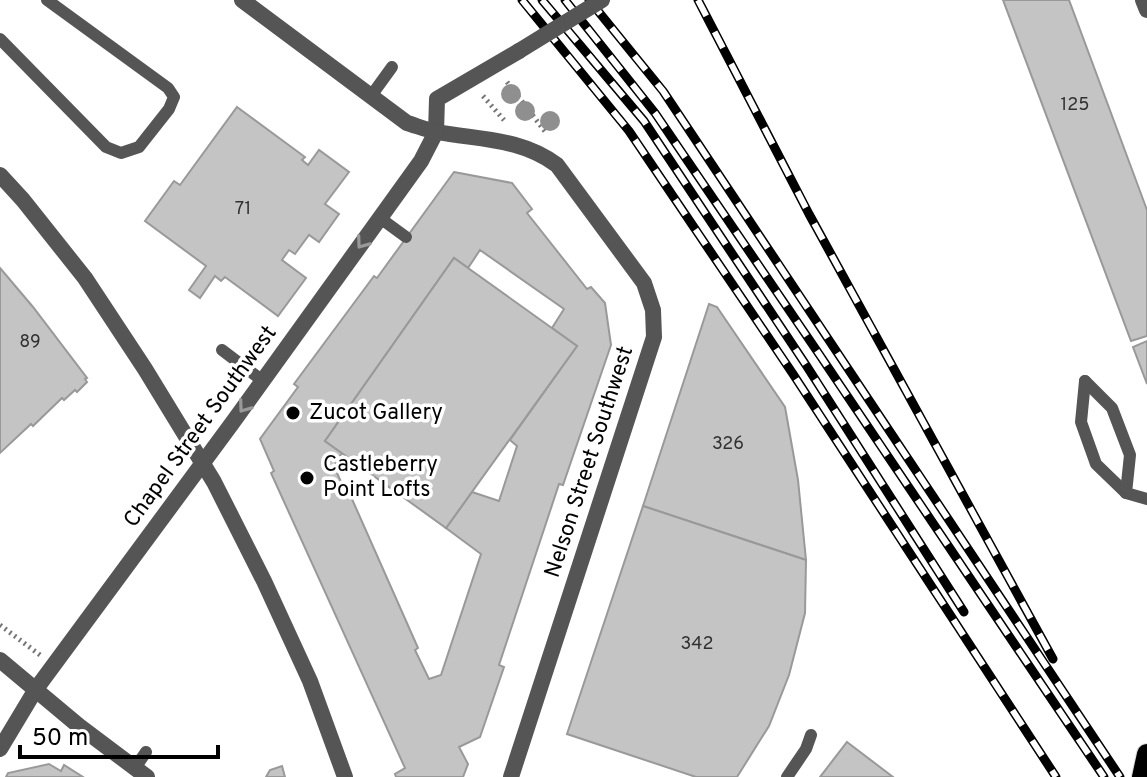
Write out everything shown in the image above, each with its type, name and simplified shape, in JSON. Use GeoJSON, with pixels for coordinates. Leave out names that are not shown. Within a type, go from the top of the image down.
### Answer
{"type":"FeatureCollection","features":[{"type":"Feature","properties":{"kind":"main road"},"geometry":{"type":"LineString","coordinates":[[1142,777],[1147,754]]}},
{"type":"Feature","properties":{"kind":"street","name":"Nelson Street Southwest"},"geometry":{"type":"LineString","coordinates":[[242,0],[407,123],[436,132],[491,138],[544,155],[557,165],[644,283],[653,310],[654,337],[511,777]]}},
{"type":"Feature","properties":{"kind":"street"},"geometry":{"type":"LineString","coordinates":[[469,80],[602,0]]}},
{"type":"Feature","properties":{"kind":"street"},"geometry":{"type":"LineString","coordinates":[[1143,0],[1147,10]]}},
{"type":"Feature","properties":{"kind":"street","name":"Chapel Street Southwest"},"geometry":{"type":"LineString","coordinates":[[0,749],[36,689],[421,161],[436,132],[437,99],[469,80]]}},
{"type":"Feature","properties":{"kind":"street"},"geometry":{"type":"LineString","coordinates":[[0,175],[85,278],[203,462],[264,581],[310,681],[345,777]]}},
{"type":"Feature","properties":{"kind":"street"},"geometry":{"type":"LineString","coordinates":[[0,660],[79,726],[141,772]]}},
{"type":"Feature","properties":{"kind":"lane"},"geometry":{"type":"LineString","coordinates":[[0,39],[106,147],[121,153],[139,147],[169,109],[174,97],[168,88],[47,0]]}},
{"type":"Feature","properties":{"kind":"lane"},"geometry":{"type":"LineString","coordinates":[[371,96],[392,67]]}},
{"type":"Feature","properties":{"kind":"lane"},"geometry":{"type":"LineString","coordinates":[[380,218],[406,237]]}},
{"type":"Feature","properties":{"kind":"lane"},"geometry":{"type":"LineString","coordinates":[[222,350],[263,381]]}},
{"type":"Feature","properties":{"kind":"lane"},"geometry":{"type":"LineString","coordinates":[[1126,493],[1130,455],[1112,408],[1085,381],[1081,422],[1096,464],[1126,493],[1147,499]]}},
{"type":"Feature","properties":{"kind":"lane"},"geometry":{"type":"LineString","coordinates":[[787,777],[806,749],[811,735]]}},
{"type":"Feature","properties":{"kind":"lane"},"geometry":{"type":"LineString","coordinates":[[141,772],[146,752]]}},
{"type":"Feature","properties":{"kind":"path"},"geometry":{"type":"LineString","coordinates":[[494,65],[549,136]]}},
{"type":"Feature","properties":{"kind":"path"},"geometry":{"type":"LineString","coordinates":[[469,80],[504,120]]}},
{"type":"Feature","properties":{"kind":"path"},"geometry":{"type":"LineString","coordinates":[[0,625],[54,665]]}},
{"type":"Feature","properties":{"kind":"building"},"geometry":{"type":"Polygon","coordinates":[[[1003,0],[1069,0],[1147,210],[1147,336],[1131,341],[1003,0]]]}},
{"type":"Feature","properties":{"kind":"building"},"geometry":{"type":"Polygon","coordinates":[[[237,107],[305,157],[302,160],[308,165],[319,150],[349,172],[325,204],[339,214],[319,242],[309,235],[295,254],[289,250],[282,260],[306,278],[278,316],[225,277],[221,281],[215,276],[200,298],[189,290],[206,266],[145,221],[174,181],[180,185],[237,107]]]}},
{"type":"Feature","properties":{"kind":"building","name":"Castleberry Point Lofts"},"geometry":{"type":"Polygon","coordinates":[[[454,172],[512,183],[532,209],[527,213],[587,289],[591,287],[605,303],[611,345],[563,485],[559,484],[499,665],[504,667],[480,737],[459,747],[468,764],[463,777],[396,777],[395,774],[405,768],[271,473],[274,471],[260,439],[298,387],[294,384],[374,276],[377,278],[454,172]],[[480,250],[468,268],[454,258],[325,441],[342,453],[334,466],[345,491],[348,490],[429,679],[441,675],[481,554],[446,528],[472,492],[499,501],[517,446],[510,440],[577,346],[552,328],[564,309],[480,250]]]}},
{"type":"Feature","properties":{"kind":"building"},"geometry":{"type":"Polygon","coordinates":[[[454,258],[577,346],[446,528],[325,441],[454,258]]]}},
{"type":"Feature","properties":{"kind":"building"},"geometry":{"type":"Polygon","coordinates":[[[0,268],[33,307],[87,382],[77,392],[75,390],[64,400],[62,398],[0,453],[0,268]]]}},
{"type":"Feature","properties":{"kind":"building"},"geometry":{"type":"Polygon","coordinates":[[[709,304],[717,307],[785,407],[798,480],[806,560],[643,506],[709,304]]]}},
{"type":"Feature","properties":{"kind":"building"},"geometry":{"type":"Polygon","coordinates":[[[1147,341],[1147,384],[1133,347],[1147,341]]]}},
{"type":"Feature","properties":{"kind":"building"},"geometry":{"type":"Polygon","coordinates":[[[643,506],[806,560],[805,613],[789,675],[769,726],[737,777],[696,777],[567,734],[643,506]]]}},
{"type":"Feature","properties":{"kind":"building"},"geometry":{"type":"Polygon","coordinates":[[[847,742],[893,777],[820,777],[847,742]]]}},
{"type":"Feature","properties":{"kind":"building"},"geometry":{"type":"Polygon","coordinates":[[[49,764],[61,771],[64,765],[83,777],[6,777],[8,773],[49,764]]]}},
{"type":"Feature","properties":{"kind":"building"},"geometry":{"type":"Polygon","coordinates":[[[282,766],[285,777],[266,777],[270,770],[282,766]]]}},
{"type":"Feature","properties":{"kind":"railway"},"geometry":{"type":"LineString","coordinates":[[522,0],[629,131],[793,374],[1056,777]]}},
{"type":"Feature","properties":{"kind":"railway"},"geometry":{"type":"LineString","coordinates":[[542,0],[644,121],[806,365],[964,612]]}},
{"type":"Feature","properties":{"kind":"railway"},"geometry":{"type":"LineString","coordinates":[[565,0],[655,113],[1104,777]]}},
{"type":"Feature","properties":{"kind":"railway"},"geometry":{"type":"LineString","coordinates":[[589,0],[663,91],[1120,777]]}},
{"type":"Feature","properties":{"kind":"railway"},"geometry":{"type":"LineString","coordinates":[[698,0],[809,214],[1053,659]]}},
{"type":"Feature","properties":{"kind":"place","name":"Zucot Gallery"},"geometry":{"type":"Point","coordinates":[293,413]}},
{"type":"Feature","properties":{"kind":"place","name":"Castleberry Point Lofts"},"geometry":{"type":"Point","coordinates":[307,478]}}]}
